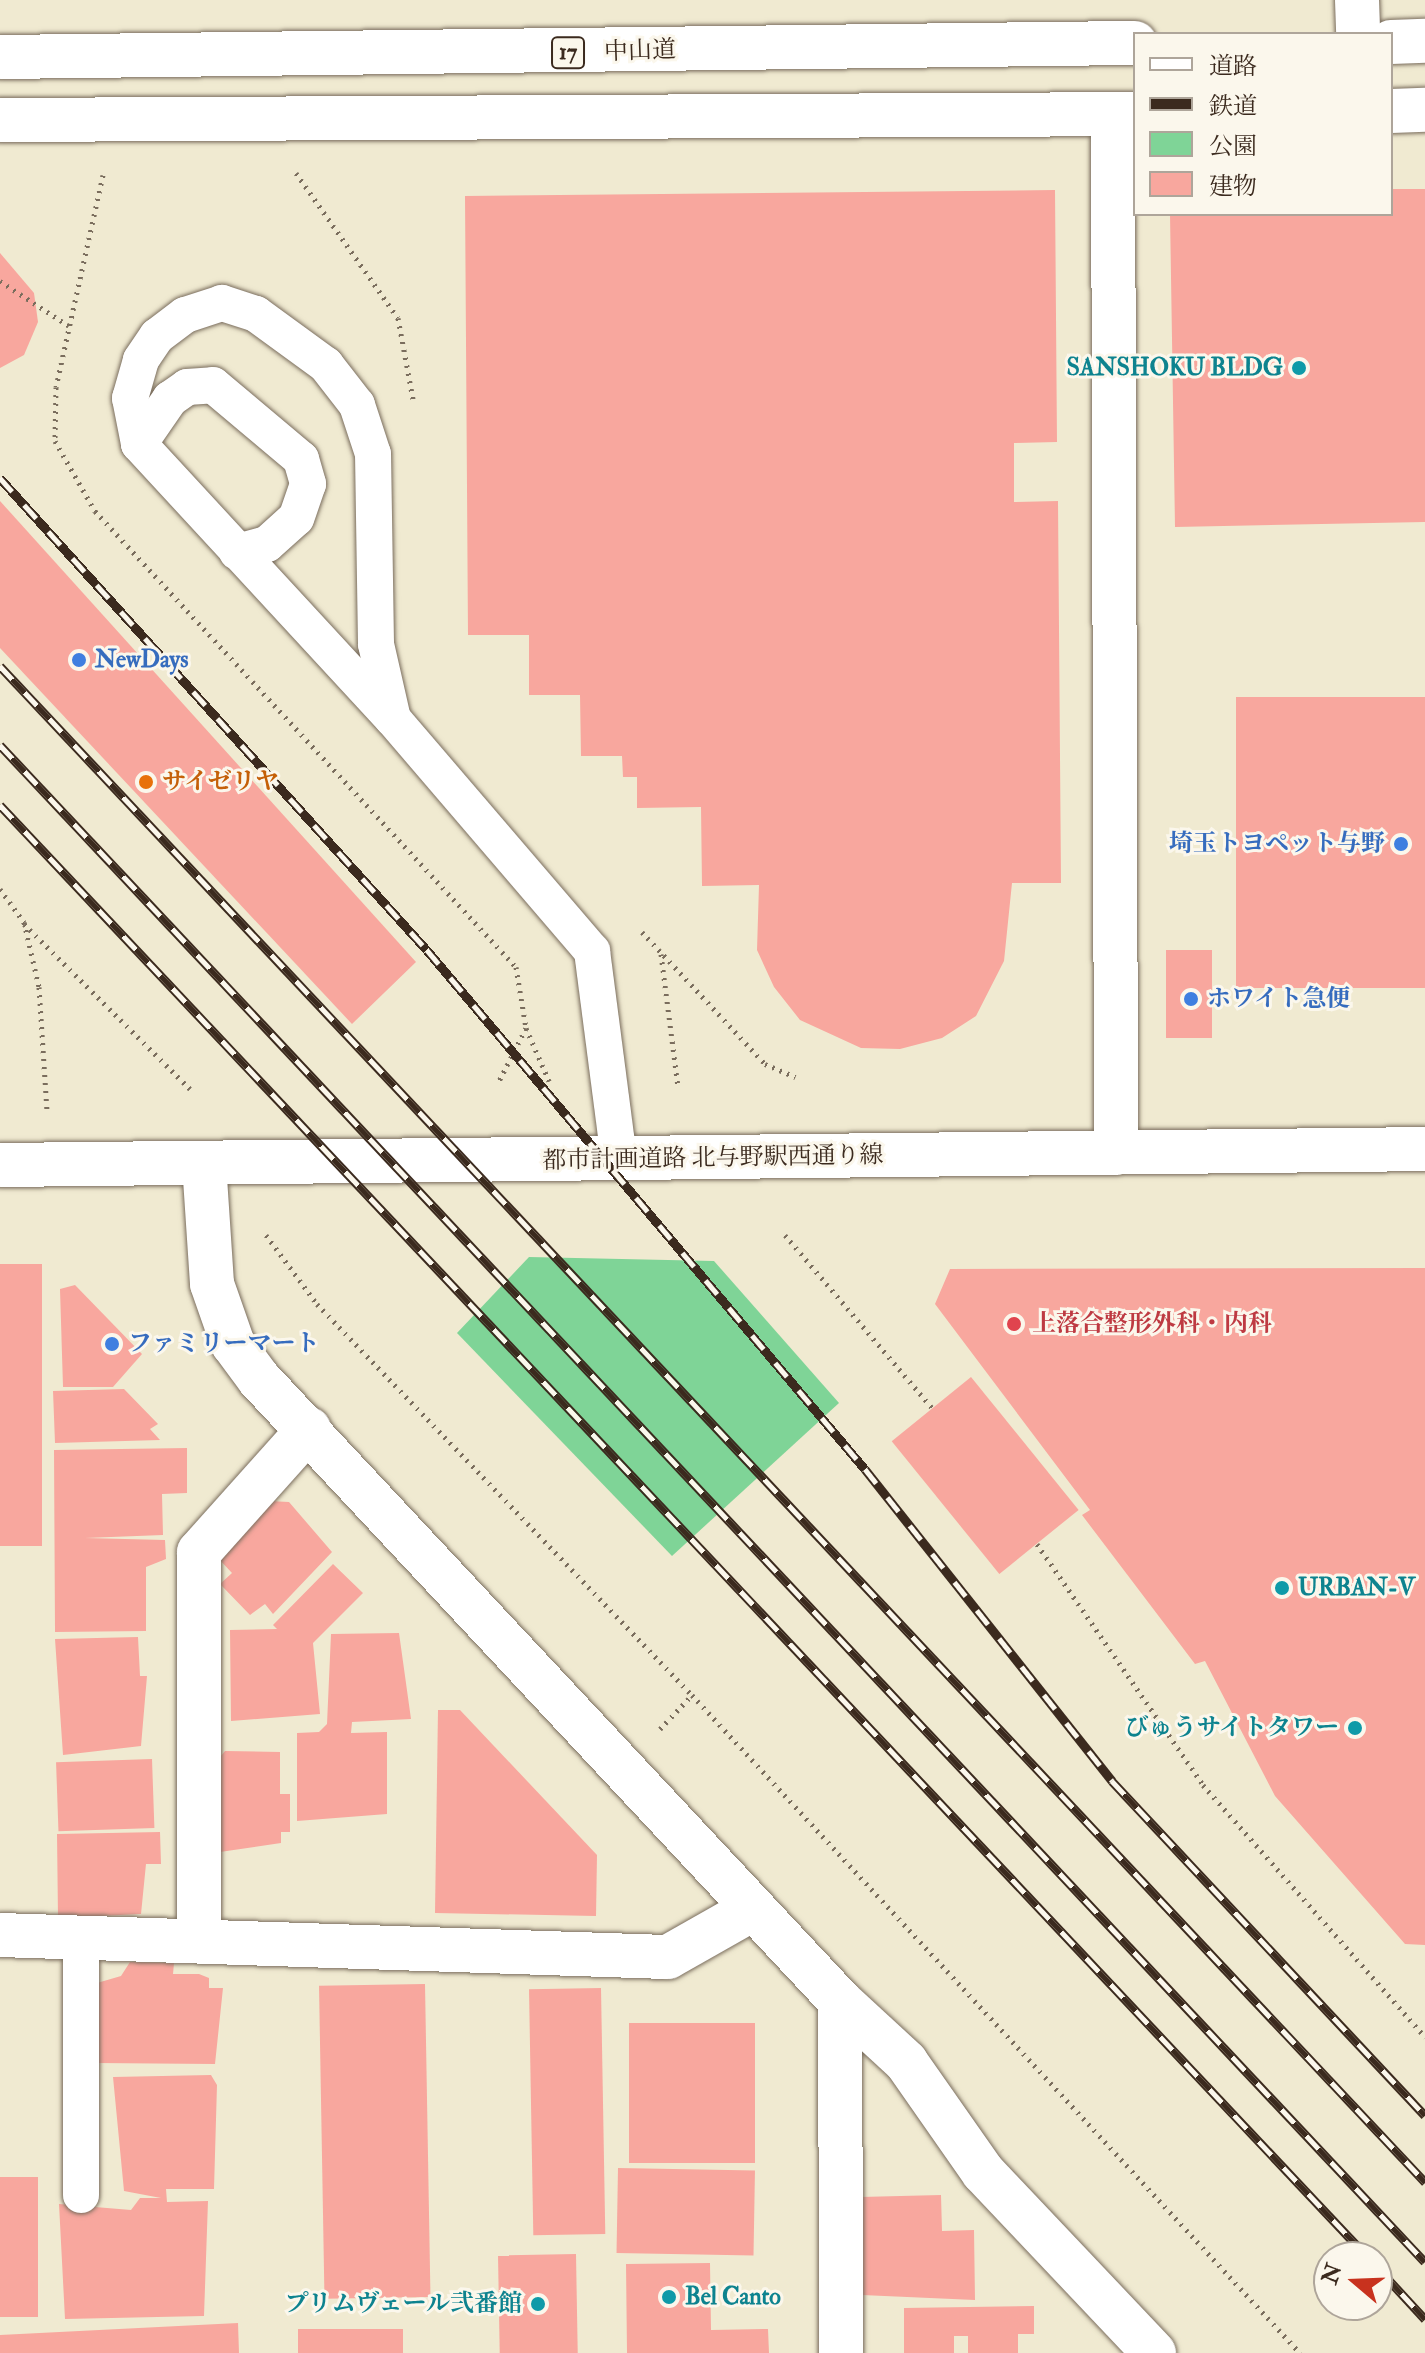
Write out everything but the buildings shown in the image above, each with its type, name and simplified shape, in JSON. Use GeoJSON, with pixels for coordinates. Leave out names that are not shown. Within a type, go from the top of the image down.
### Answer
{"type":"FeatureCollection","features":[{"type":"Feature","properties":{"kind":"main road"},"geometry":{"type":"LineString","coordinates":[[1357,0],[1358,32]]}},
{"type":"Feature","properties":{"kind":"main road"},"geometry":{"type":"LineString","coordinates":[[1393,42],[1425,41]]}},
{"type":"Feature","properties":{"kind":"main road","name":"中山道"},"geometry":{"type":"LineString","coordinates":[[0,57],[1133,43]]}},
{"type":"Feature","properties":{"kind":"main road"},"geometry":{"type":"LineString","coordinates":[[1393,111],[1425,110]]}},
{"type":"Feature","properties":{"kind":"main road"},"geometry":{"type":"LineString","coordinates":[[0,120],[1124,114],[1116,1153]]}},
{"type":"Feature","properties":{"kind":"main road","name":"都市計画道路 北与野駅西通り線"},"geometry":{"type":"LineString","coordinates":[[0,1165],[1425,1149]]}},
{"type":"Feature","properties":{"kind":"main road"},"geometry":{"type":"LineString","coordinates":[[204,1163],[221,1316],[259,1379],[309,1429],[840,2001],[906,2062],[983,2172],[1154,2353]]}},
{"type":"Feature","properties":{"kind":"main road"},"geometry":{"type":"LineString","coordinates":[[199,1941],[199,1552],[309,1429]]}},
{"type":"Feature","properties":{"kind":"main road"},"geometry":{"type":"LineString","coordinates":[[0,1935],[668,1957],[753,1909]]}},
{"type":"Feature","properties":{"kind":"main road"},"geometry":{"type":"LineString","coordinates":[[840,2001],[841,2353]]}},
{"type":"Feature","properties":{"kind":"lane"},"geometry":{"type":"LineString","coordinates":[[393,719],[376,644],[373,454],[357,405],[326,365],[256,314],[222,303],[185,315],[141,360],[130,398],[139,444],[393,719],[592,951],[619,1159]]}},
{"type":"Feature","properties":{"kind":"lane"},"geometry":{"type":"LineString","coordinates":[[139,444],[170,399],[187,387],[213,385],[301,459],[308,484],[296,518],[267,544],[237,552]]}},
{"type":"Feature","properties":{"kind":"lane"},"geometry":{"type":"LineString","coordinates":[[81,1937],[81,2195]]}},
{"type":"Feature","properties":{"kind":"path"},"geometry":{"type":"LineString","coordinates":[[291,165],[398,318],[414,410]]}},
{"type":"Feature","properties":{"kind":"path"},"geometry":{"type":"LineString","coordinates":[[0,281],[69,326]]}},
{"type":"Feature","properties":{"kind":"path"},"geometry":{"type":"LineString","coordinates":[[0,889],[23,923],[190,1089]]}},
{"type":"Feature","properties":{"kind":"path"},"geometry":{"type":"LineString","coordinates":[[23,923],[47,1044],[46,1124]]}},
{"type":"Feature","properties":{"kind":"path"},"geometry":{"type":"LineString","coordinates":[[634,923],[765,1064],[795,1077]]}},
{"type":"Feature","properties":{"kind":"path"},"geometry":{"type":"LineString","coordinates":[[661,953],[678,1086]]}},
{"type":"Feature","properties":{"kind":"path"},"geometry":{"type":"LineString","coordinates":[[526,1028],[549,1081]]}},
{"type":"Feature","properties":{"kind":"path"},"geometry":{"type":"LineString","coordinates":[[266,1234],[317,1304],[692,1695],[1300,2353]]}},
{"type":"Feature","properties":{"kind":"path"},"geometry":{"type":"LineString","coordinates":[[785,1235],[933,1409]]}},
{"type":"Feature","properties":{"kind":"path"},"geometry":{"type":"LineString","coordinates":[[1037,1544],[1203,1785],[1425,2037]]}},
{"type":"Feature","properties":{"kind":"green space"},"geometry":{"type":"Polygon","coordinates":[[[529,1257],[714,1261],[839,1403],[672,1556],[457,1333],[529,1257]]]}},
{"type":"Feature","properties":{"kind":"railway"},"geometry":{"type":"LineString","coordinates":[[0,478],[427,950],[865,1469],[1112,1781],[1425,2115]]}},
{"type":"Feature","properties":{"kind":"railway"},"geometry":{"type":"LineString","coordinates":[[0,666],[1425,2182]]}},
{"type":"Feature","properties":{"kind":"railway"},"geometry":{"type":"LineString","coordinates":[[0,745],[1425,2262]]}},
{"type":"Feature","properties":{"kind":"railway"},"geometry":{"type":"LineString","coordinates":[[0,805],[1353,2241]]}},
{"type":"Feature","properties":{"kind":"railway"},"geometry":{"type":"LineString","coordinates":[[1393,2284],[1425,2319]]}},
{"type":"Feature","properties":{"kind":"place","name":"SANSHOKU BLDG"},"geometry":{"type":"Point","coordinates":[1299,368]}},
{"type":"Feature","properties":{"kind":"place","name":"NewDays"},"geometry":{"type":"Point","coordinates":[79,660]}},
{"type":"Feature","properties":{"kind":"place","name":"サイゼリヤ"},"geometry":{"type":"Point","coordinates":[146,782]}},
{"type":"Feature","properties":{"kind":"place","name":"埼玉トヨペット与野"},"geometry":{"type":"Point","coordinates":[1401,844]}},
{"type":"Feature","properties":{"kind":"place","name":"ホワイト急便"},"geometry":{"type":"Point","coordinates":[1191,999]}},
{"type":"Feature","properties":{"kind":"place","name":"上落合整形外科・内科"},"geometry":{"type":"Point","coordinates":[1014,1324]}},
{"type":"Feature","properties":{"kind":"place","name":"ファミリーマート"},"geometry":{"type":"Point","coordinates":[112,1344]}},
{"type":"Feature","properties":{"kind":"place","name":"URBAN-V"},"geometry":{"type":"Point","coordinates":[1282,1588]}},
{"type":"Feature","properties":{"kind":"place","name":"びゅうサイトタワー"},"geometry":{"type":"Point","coordinates":[1355,1728]}},
{"type":"Feature","properties":{"kind":"place","name":"Bel Canto"},"geometry":{"type":"Point","coordinates":[669,2297]}},
{"type":"Feature","properties":{"kind":"place","name":"プリムヴェール弐番館"},"geometry":{"type":"Point","coordinates":[538,2304]}}]}
